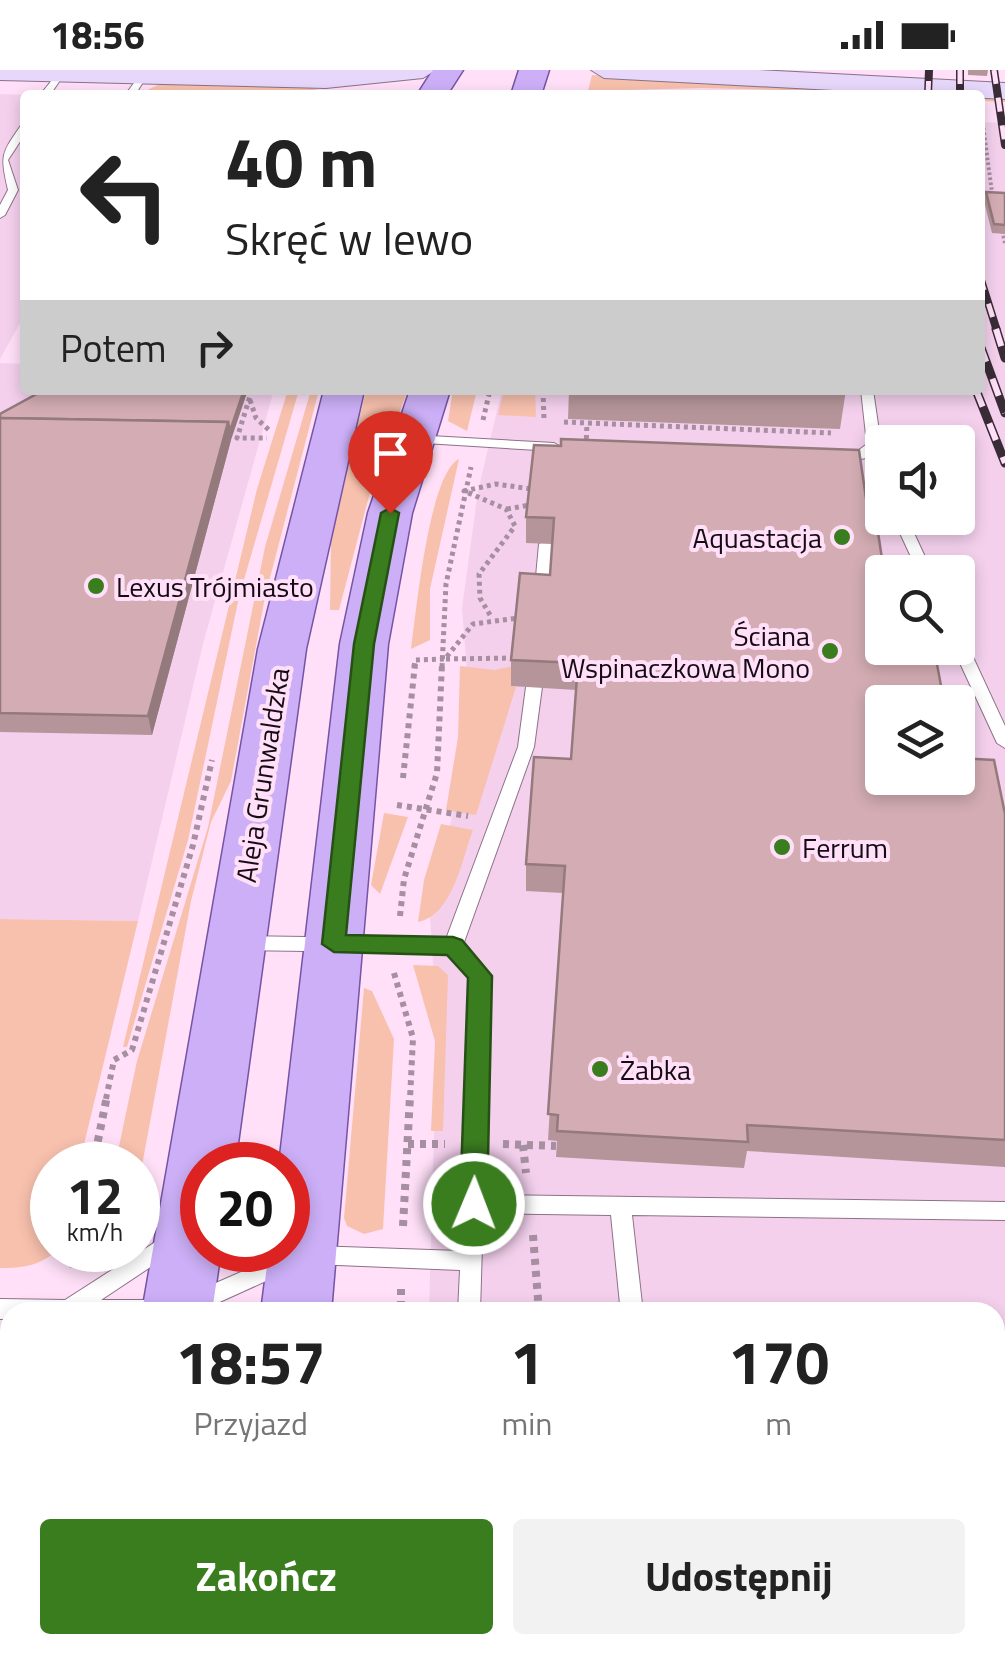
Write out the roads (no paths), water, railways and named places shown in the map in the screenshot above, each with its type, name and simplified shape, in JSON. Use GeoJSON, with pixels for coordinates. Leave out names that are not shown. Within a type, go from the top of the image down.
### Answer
{"type":"FeatureCollection","features":[{"type":"Feature","properties":{"kind":"main road"},"geometry":{"type":"LineString","coordinates":[[0,72],[53,84],[136,85],[326,80],[424,70]]}},
{"type":"Feature","properties":{"kind":"main road"},"geometry":{"type":"LineString","coordinates":[[604,70],[1005,91]]}},
{"type":"Feature","properties":{"kind":"main road"},"geometry":{"type":"LineString","coordinates":[[326,80],[379,90]]}},
{"type":"Feature","properties":{"kind":"main road","name":"Aleja Grunwaldzka"},"geometry":{"type":"LineString","coordinates":[[208,1142],[282,649],[343,395]]}},
{"type":"Feature","properties":{"kind":"main road"},"geometry":{"type":"LineString","coordinates":[[310,1144],[364,644],[390,513],[428,395]]}},
{"type":"Feature","properties":{"kind":"main road","name":"Aleja Grunwaldzka"},"geometry":{"type":"LineString","coordinates":[[180,1302],[185,1272]]}},
{"type":"Feature","properties":{"kind":"lane"},"geometry":{"type":"LineString","coordinates":[[6,131],[20,129]]}},
{"type":"Feature","properties":{"kind":"lane"},"geometry":{"type":"LineString","coordinates":[[0,215],[13,190],[2,160],[20,133]]}},
{"type":"Feature","properties":{"kind":"lane"},"geometry":{"type":"LineString","coordinates":[[868,395],[871,425]]}},
{"type":"Feature","properties":{"kind":"lane"},"geometry":{"type":"LineString","coordinates":[[413,439],[560,452]]}},
{"type":"Feature","properties":{"kind":"lane"},"geometry":{"type":"LineString","coordinates":[[814,458],[844,460],[865,453]]}},
{"type":"Feature","properties":{"kind":"lane"},"geometry":{"type":"LineString","coordinates":[[541,600],[546,544]]}},
{"type":"Feature","properties":{"kind":"lane"},"geometry":{"type":"LineString","coordinates":[[969,665],[1005,743]]}},
{"type":"Feature","properties":{"kind":"lane"},"geometry":{"type":"LineString","coordinates":[[453,946],[526,747],[534,687]]}},
{"type":"Feature","properties":{"kind":"lane"},"geometry":{"type":"LineString","coordinates":[[236,942],[453,946],[480,976],[469,1302]]}},
{"type":"Feature","properties":{"kind":"lane"},"geometry":{"type":"LineString","coordinates":[[75,1302],[180,1199]]}},
{"type":"Feature","properties":{"kind":"lane"},"geometry":{"type":"LineString","coordinates":[[474,1204],[1005,1211]]}},
{"type":"Feature","properties":{"kind":"lane"},"geometry":{"type":"LineString","coordinates":[[621,1206],[631,1302]]}},
{"type":"Feature","properties":{"kind":"lane"},"geometry":{"type":"LineString","coordinates":[[310,1267],[401,1258],[471,1261]]}},
{"type":"Feature","properties":{"kind":"lane"},"geometry":{"type":"LineString","coordinates":[[205,1302],[287,1272]]}},
{"type":"Feature","properties":{"kind":"railway"},"geometry":{"type":"LineString","coordinates":[[928,90],[929,70]]}},
{"type":"Feature","properties":{"kind":"railway"},"geometry":{"type":"LineString","coordinates":[[960,70],[960,90]]}},
{"type":"Feature","properties":{"kind":"railway"},"geometry":{"type":"LineString","coordinates":[[994,70],[1005,145]]}},
{"type":"Feature","properties":{"kind":"railway"},"geometry":{"type":"LineString","coordinates":[[985,293],[997,331]]}},
{"type":"Feature","properties":{"kind":"railway"},"geometry":{"type":"LineString","coordinates":[[996,329],[1005,358]]}},
{"type":"Feature","properties":{"kind":"railway"},"geometry":{"type":"LineString","coordinates":[[985,359],[1005,413]]}},
{"type":"Feature","properties":{"kind":"railway"},"geometry":{"type":"LineString","coordinates":[[978,395],[1005,463]]}},
{"type":"Feature","properties":{"kind":"place","name":"Aquastacja"},"geometry":{"type":"Point","coordinates":[842,537]}},
{"type":"Feature","properties":{"kind":"place","name":"Lexus Trójmiasto"},"geometry":{"type":"Point","coordinates":[96,586]}},
{"type":"Feature","properties":{"kind":"place","name":"Ściana Wspinaczkowa Mono"},"geometry":{"type":"Point","coordinates":[830,651]}},
{"type":"Feature","properties":{"kind":"place","name":"Ferrum"},"geometry":{"type":"Point","coordinates":[782,847]}},
{"type":"Feature","properties":{"kind":"place","name":"Żabka"},"geometry":{"type":"Point","coordinates":[600,1069]}}]}
